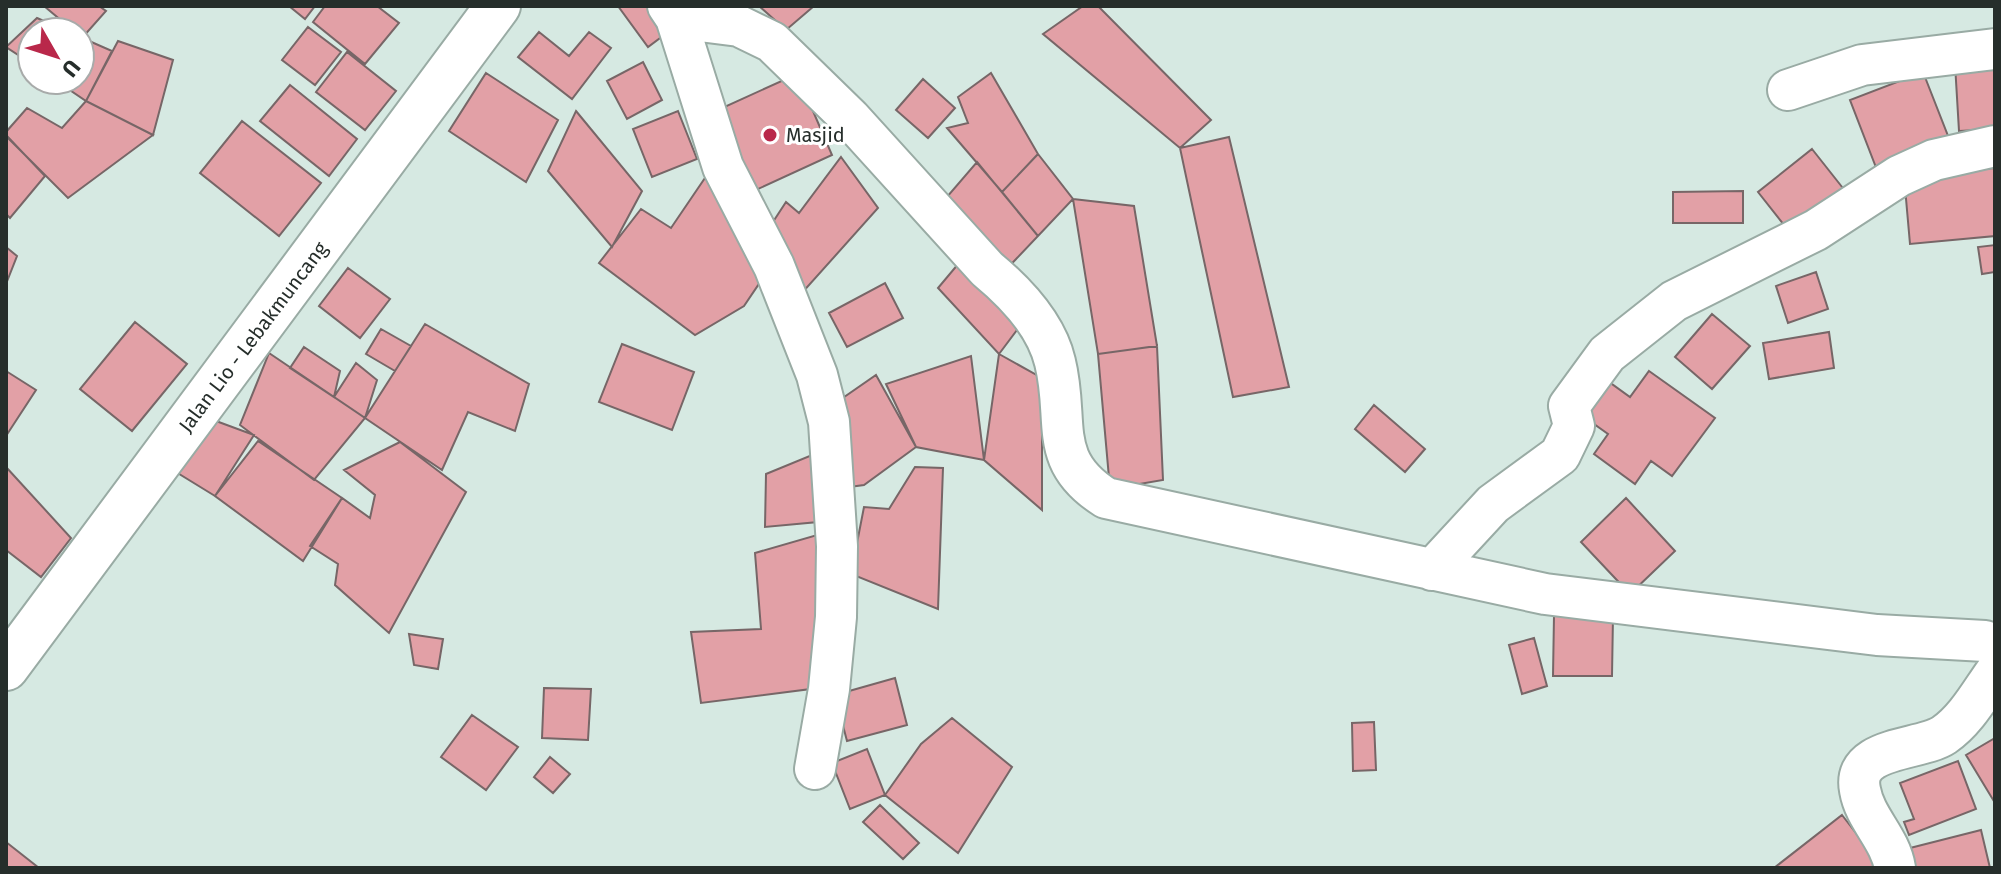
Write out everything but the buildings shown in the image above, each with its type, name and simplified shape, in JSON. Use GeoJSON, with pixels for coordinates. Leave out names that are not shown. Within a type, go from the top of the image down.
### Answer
{"type":"FeatureCollection","features":[{"type":"Feature","properties":{"kind":"street","name":"Jalan Lio - Lebakmuncang"},"geometry":{"type":"LineString","coordinates":[[6,668],[498,6]]}},
{"type":"Feature","properties":{"kind":"street"},"geometry":{"type":"LineString","coordinates":[[672,12],[739,26],[783,51],[1008,287],[1034,317],[1049,345],[1055,363],[1066,457],[1070,468],[1089,487],[1106,498],[1545,594],[1877,635],[1985,641],[1995,646]]}},
{"type":"Feature","properties":{"kind":"street"},"geometry":{"type":"LineString","coordinates":[[672,12],[723,167],[774,266],[817,375],[829,422],[837,546],[836,617],[829,689],[815,769]]}},
{"type":"Feature","properties":{"kind":"street"},"geometry":{"type":"LineString","coordinates":[[1788,90],[1862,65],[1995,49]]}},
{"type":"Feature","properties":{"kind":"street"},"geometry":{"type":"LineString","coordinates":[[1432,570],[1493,504],[1560,455],[1574,426],[1569,406],[1607,354],[1674,301],[1816,230],[1899,176],[1934,160],[1995,146]]}},
{"type":"Feature","properties":{"kind":"street"},"geometry":{"type":"LineString","coordinates":[[1895,868],[1888,840],[1864,805],[1859,788],[1864,767],[1876,757],[1941,737],[1955,726],[1995,673]]}},
{"type":"Feature","properties":{"kind":"place","name":"Masjid"},"geometry":{"type":"Point","coordinates":[770,135]}}]}
